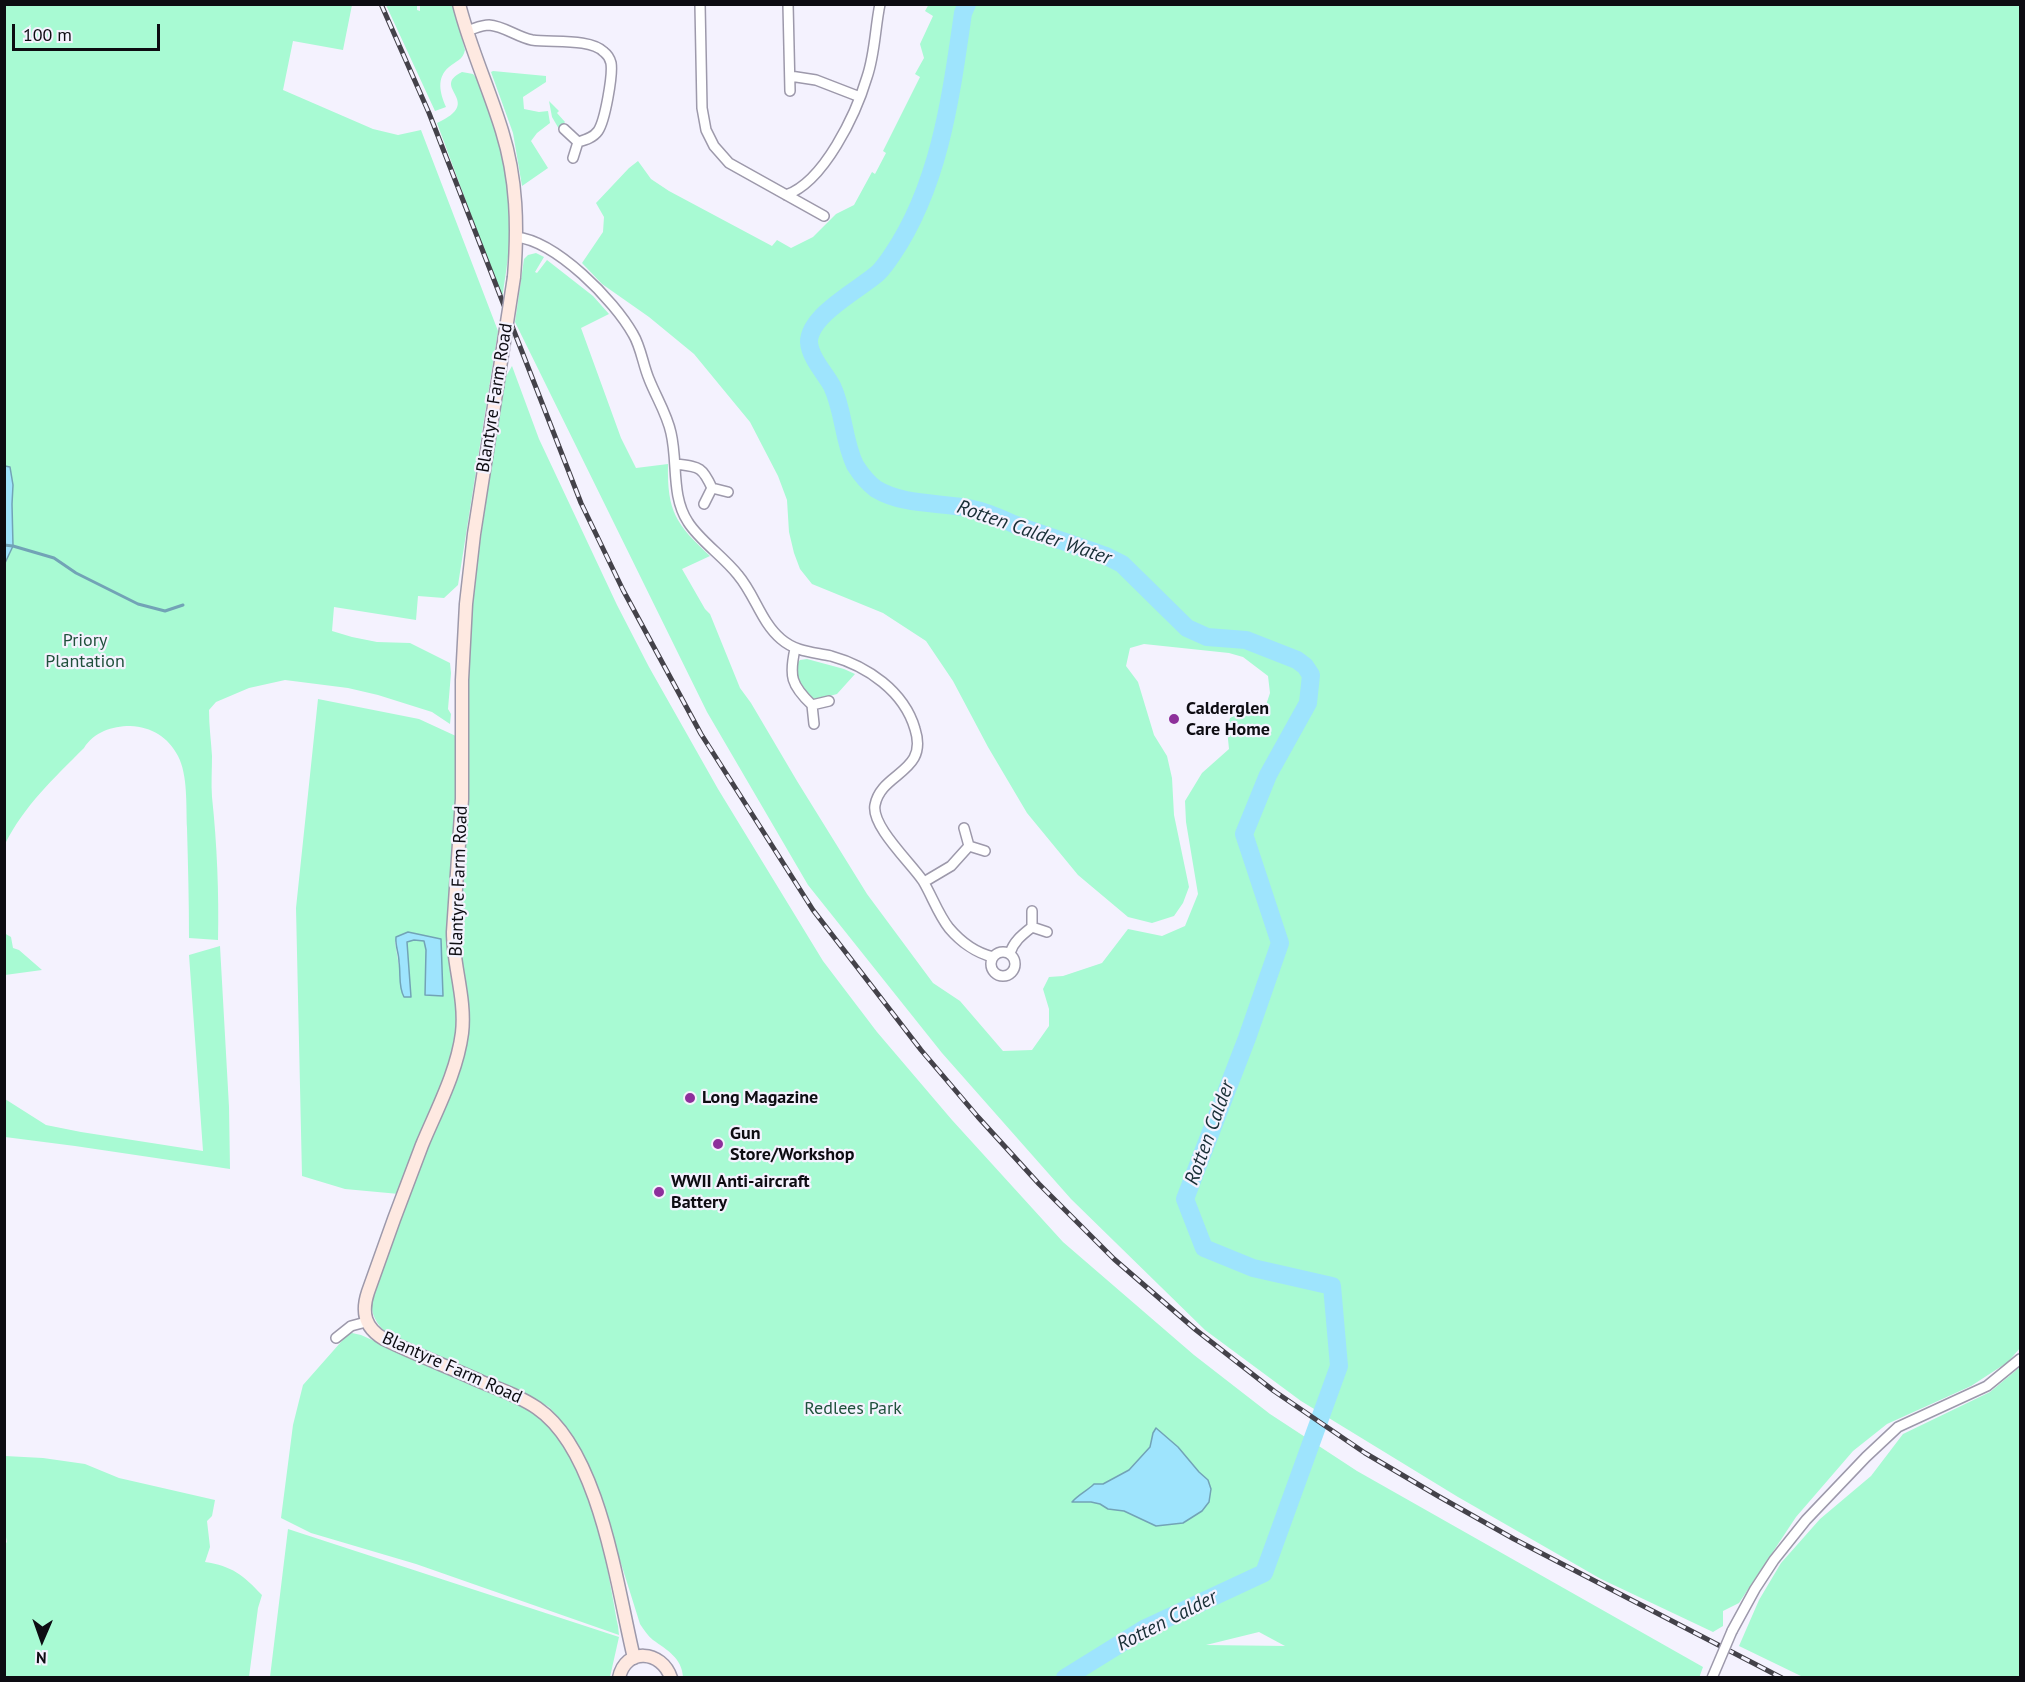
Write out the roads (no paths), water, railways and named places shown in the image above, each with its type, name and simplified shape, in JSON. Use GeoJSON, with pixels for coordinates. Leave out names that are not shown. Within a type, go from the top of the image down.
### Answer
{"type":"FeatureCollection","features":[{"type":"Feature","properties":{"kind":"main road","name":"Blantyre Farm Road"},"geometry":{"type":"LineString","coordinates":[[459,4],[466,31],[507,149],[515,196],[516,237],[514,277],[473,543],[464,636],[462,799],[453,932],[462,1032],[453,1068],[368,1292],[365,1305],[366,1322],[376,1334],[384,1339],[528,1402],[560,1429],[582,1466],[599,1509],[634,1658]]}},
{"type":"Feature","properties":{"kind":"main road"},"geometry":{"type":"LineString","coordinates":[[619,1677],[624,1665],[634,1658],[647,1656],[655,1657],[668,1668],[671,1677]]}},
{"type":"Feature","properties":{"kind":"street"},"geometry":{"type":"LineString","coordinates":[[700,4],[702,108],[708,135],[714,146],[729,163],[824,216]]}},
{"type":"Feature","properties":{"kind":"street"},"geometry":{"type":"LineString","coordinates":[[789,4],[790,91]]}},
{"type":"Feature","properties":{"kind":"street"},"geometry":{"type":"LineString","coordinates":[[786,195],[804,187],[816,175],[849,123],[868,75],[880,4]]}},
{"type":"Feature","properties":{"kind":"street"},"geometry":{"type":"LineString","coordinates":[[466,31],[481,26],[495,26],[531,40],[586,44],[602,49],[608,56],[611,74],[602,123],[598,132],[593,136],[578,142]]}},
{"type":"Feature","properties":{"kind":"street"},"geometry":{"type":"LineString","coordinates":[[790,76],[816,80],[860,97]]}},
{"type":"Feature","properties":{"kind":"street"},"geometry":{"type":"LineString","coordinates":[[564,129],[578,142]]}},
{"type":"Feature","properties":{"kind":"street"},"geometry":{"type":"LineString","coordinates":[[573,158],[578,142]]}},
{"type":"Feature","properties":{"kind":"street"},"geometry":{"type":"LineString","coordinates":[[516,237],[531,239],[538,243],[564,260],[599,289],[615,306],[634,335],[649,380],[671,430],[676,464],[676,492],[681,511],[689,524],[741,577],[769,627],[795,649],[849,661],[869,672],[888,687],[909,715],[919,744],[915,758],[879,795],[874,806],[877,819],[889,839],[924,882],[948,927],[976,951],[993,957]]}},
{"type":"Feature","properties":{"kind":"street"},"geometry":{"type":"LineString","coordinates":[[676,464],[695,466],[703,470],[712,488],[728,492]]}},
{"type":"Feature","properties":{"kind":"street"},"geometry":{"type":"LineString","coordinates":[[704,504],[712,488]]}},
{"type":"Feature","properties":{"kind":"street"},"geometry":{"type":"LineString","coordinates":[[795,649],[790,668],[792,681],[800,694],[812,705],[814,724]]}},
{"type":"Feature","properties":{"kind":"street"},"geometry":{"type":"LineString","coordinates":[[812,705],[829,701]]}},
{"type":"Feature","properties":{"kind":"street"},"geometry":{"type":"LineString","coordinates":[[964,828],[969,846]]}},
{"type":"Feature","properties":{"kind":"street"},"geometry":{"type":"LineString","coordinates":[[924,882],[951,866],[969,846]]}},
{"type":"Feature","properties":{"kind":"street"},"geometry":{"type":"LineString","coordinates":[[969,846],[985,851]]}},
{"type":"Feature","properties":{"kind":"street"},"geometry":{"type":"LineString","coordinates":[[1032,910],[1032,927]]}},
{"type":"Feature","properties":{"kind":"street"},"geometry":{"type":"LineString","coordinates":[[1010,953],[1013,945],[1032,927]]}},
{"type":"Feature","properties":{"kind":"street"},"geometry":{"type":"LineString","coordinates":[[1032,927],[1047,932]]}},
{"type":"Feature","properties":{"kind":"street"},"geometry":{"type":"LineString","coordinates":[[999,952],[1010,953],[1016,965],[1012,972],[1005,976],[994,972],[991,965],[993,957],[999,952]]}},
{"type":"Feature","properties":{"kind":"street"},"geometry":{"type":"LineString","coordinates":[[336,1338],[351,1326],[366,1322]]}},
{"type":"Feature","properties":{"kind":"street"},"geometry":{"type":"LineString","coordinates":[[1712,1677],[1732,1631],[1774,1560],[1806,1520],[1866,1457],[1898,1427],[1987,1386],[2020,1359]]}},
{"type":"Feature","properties":{"kind":"water"},"geometry":{"type":"Polygon","coordinates":[[[5,466],[10,467],[13,485],[13,546],[5,563],[5,466]]]}},
{"type":"Feature","properties":{"kind":"water"},"geometry":{"type":"Polygon","coordinates":[[[408,932],[441,939],[443,996],[425,995],[426,950],[424,941],[414,940],[407,942],[411,997],[404,997],[400,985],[396,937],[408,932]]]}},
{"type":"Feature","properties":{"kind":"water"},"geometry":{"type":"Polygon","coordinates":[[[1156,1428],[1178,1447],[1208,1480],[1211,1489],[1209,1502],[1202,1511],[1183,1523],[1156,1526],[1124,1511],[1108,1509],[1100,1504],[1072,1502],[1094,1484],[1103,1484],[1129,1470],[1150,1447],[1156,1428]]]}},
{"type":"Feature","properties":{"kind":"waterway","name":"Rotten Calder"},"geometry":{"type":"LineString","coordinates":[[967,4],[963,13],[954,76],[941,138],[922,199],[908,228],[880,271],[837,303],[817,322],[811,332],[810,348],[836,396],[855,465],[873,487],[887,494],[911,501],[979,510],[1106,556],[1122,564],[1187,628],[1207,637],[1246,640],[1297,660],[1311,675],[1308,703],[1268,775],[1244,834],[1280,943],[1247,1038],[1185,1199],[1204,1248],[1253,1268],[1332,1286],[1339,1366],[1264,1573],[1144,1629],[1065,1678]]}},
{"type":"Feature","properties":{"kind":"waterway"},"geometry":{"type":"LineString","coordinates":[[4,545],[54,558],[76,573],[138,604],[165,611],[183,605]]}},
{"type":"Feature","properties":{"kind":"railway"},"geometry":{"type":"LineString","coordinates":[[381,4],[429,113],[581,503],[623,590],[701,734],[813,910],[921,1050],[1039,1184],[1114,1259],[1196,1330],[1274,1391],[1365,1453],[1514,1539],[1782,1678]]}},
{"type":"Feature","properties":{"kind":"place","name":"Calderglen Care Home"},"geometry":{"type":"Point","coordinates":[1174,719]}},
{"type":"Feature","properties":{"kind":"place","name":"Long Magazine"},"geometry":{"type":"Point","coordinates":[690,1098]}},
{"type":"Feature","properties":{"kind":"place","name":"Gun Store/Workshop"},"geometry":{"type":"Point","coordinates":[718,1144]}},
{"type":"Feature","properties":{"kind":"place","name":"WWII Anti-aircraft Battery"},"geometry":{"type":"Point","coordinates":[659,1192]}},
{"type":"Feature","properties":{"kind":"water label","name":"Rotten Calder Water"},"geometry":{"type":"Point","coordinates":[1034,533]}},
{"type":"Feature","properties":{"kind":"park label","name":"Priory Plantation"},"geometry":{"type":"Point","coordinates":[85,651]}},
{"type":"Feature","properties":{"kind":"park label","name":"Redlees Park"},"geometry":{"type":"Point","coordinates":[853,1409]}}]}
